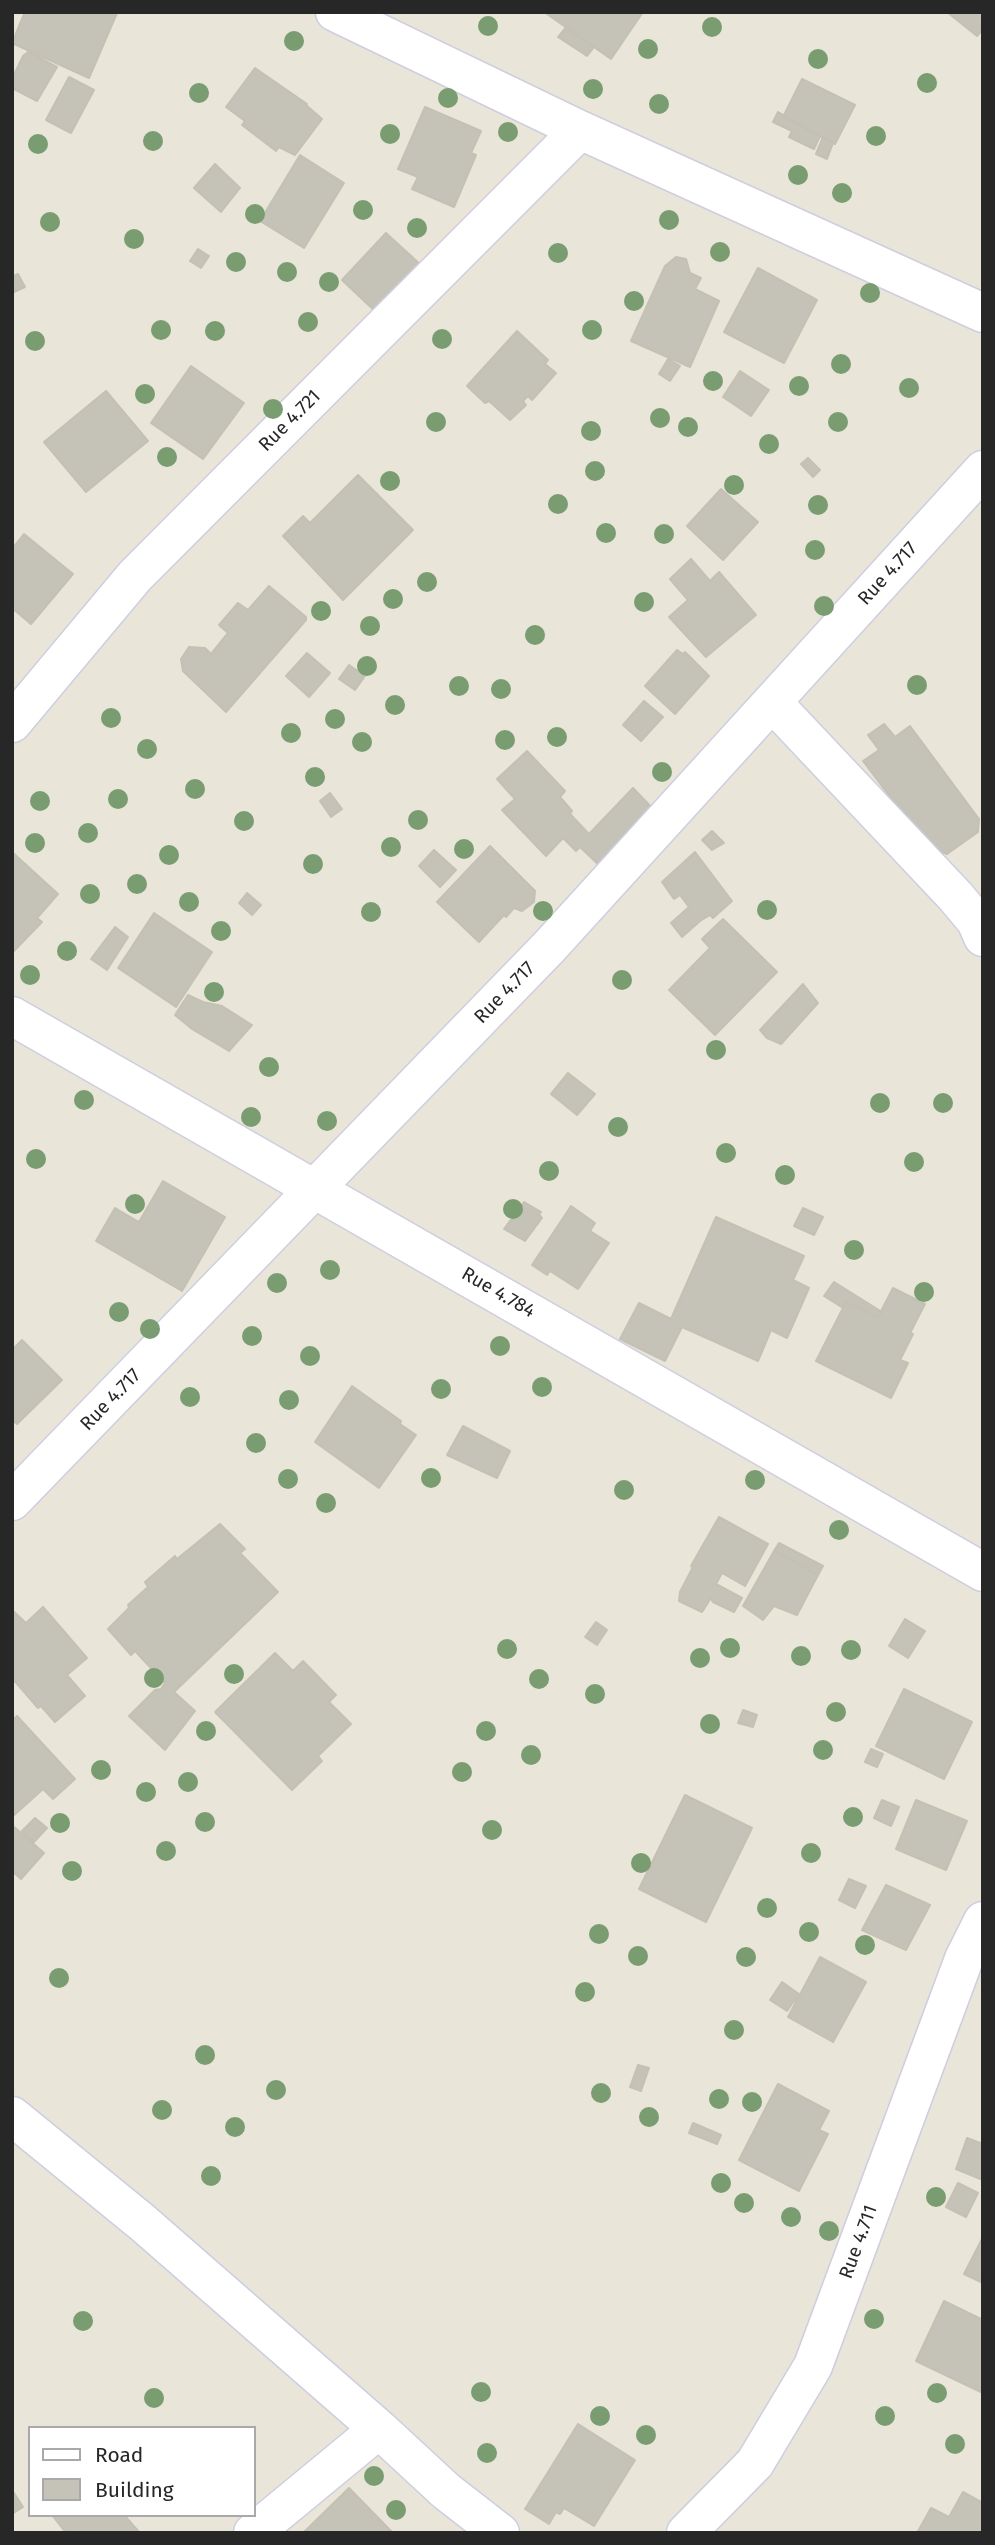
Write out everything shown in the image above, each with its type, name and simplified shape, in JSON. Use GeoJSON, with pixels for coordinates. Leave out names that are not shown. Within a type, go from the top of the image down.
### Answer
{"type":"FeatureCollection","features":[{"type":"Feature","properties":{"kind":"street"},"geometry":{"type":"LineString","coordinates":[[335,12],[580,130],[983,313]]}},
{"type":"Feature","properties":{"kind":"street","name":"Rue 4.721"},"geometry":{"type":"LineString","coordinates":[[12,723],[135,576],[580,130]]}},
{"type":"Feature","properties":{"kind":"street","name":"Rue 4.717"},"geometry":{"type":"LineString","coordinates":[[12,1501],[551,946],[983,470]]}},
{"type":"Feature","properties":{"kind":"street"},"geometry":{"type":"LineString","coordinates":[[772,702],[956,897],[976,921],[983,937]]}},
{"type":"Feature","properties":{"kind":"street","name":"Rue 4.784"},"geometry":{"type":"LineString","coordinates":[[12,1016],[983,1572]]}},
{"type":"Feature","properties":{"kind":"street","name":"Rue 4.711"},"geometry":{"type":"LineString","coordinates":[[686,2533],[755,2462],[813,2366],[964,1959],[983,1921]]}},
{"type":"Feature","properties":{"kind":"street"},"geometry":{"type":"LineString","coordinates":[[12,2116],[142,2223],[379,2428],[446,2491],[500,2533]]}},
{"type":"Feature","properties":{"kind":"street"},"geometry":{"type":"LineString","coordinates":[[253,2533],[379,2428]]}},
{"type":"Feature","properties":{"kind":"building"},"geometry":{"type":"Polygon","coordinates":[[[25,12],[117,13],[89,78],[12,43],[25,12]]]}},
{"type":"Feature","properties":{"kind":"building"},"geometry":{"type":"Polygon","coordinates":[[[643,12],[611,59],[547,14],[643,12]]]}},
{"type":"Feature","properties":{"kind":"building"},"geometry":{"type":"Polygon","coordinates":[[[947,12],[983,12],[983,29],[977,36],[947,12]]]}},
{"type":"Feature","properties":{"kind":"building"},"geometry":{"type":"Polygon","coordinates":[[[566,27],[594,47],[587,56],[558,37],[566,27]]]}},
{"type":"Feature","properties":{"kind":"building"},"geometry":{"type":"Polygon","coordinates":[[[28,52],[57,67],[37,101],[12,88],[12,79],[23,56],[28,52]]]}},
{"type":"Feature","properties":{"kind":"building"},"geometry":{"type":"Polygon","coordinates":[[[255,68],[307,104],[322,119],[295,155],[279,147],[276,151],[242,125],[245,121],[226,107],[255,68]]]}},
{"type":"Feature","properties":{"kind":"building"},"geometry":{"type":"Polygon","coordinates":[[[69,77],[94,90],[71,133],[46,120],[69,77]]]}},
{"type":"Feature","properties":{"kind":"building"},"geometry":{"type":"Polygon","coordinates":[[[802,79],[855,105],[835,144],[783,117],[802,79]]]}},
{"type":"Feature","properties":{"kind":"building"},"geometry":{"type":"Polygon","coordinates":[[[425,107],[481,131],[471,153],[476,155],[454,207],[412,189],[418,177],[398,169],[425,107]]]}},
{"type":"Feature","properties":{"kind":"building"},"geometry":{"type":"Polygon","coordinates":[[[778,112],[820,136],[814,149],[789,137],[792,131],[773,122],[778,112]]]}},
{"type":"Feature","properties":{"kind":"building"},"geometry":{"type":"Polygon","coordinates":[[[823,137],[833,143],[827,159],[816,154],[823,137]]]}},
{"type":"Feature","properties":{"kind":"building"},"geometry":{"type":"Polygon","coordinates":[[[300,155],[344,183],[304,248],[260,221],[300,155]]]}},
{"type":"Feature","properties":{"kind":"building"},"geometry":{"type":"Polygon","coordinates":[[[215,164],[240,188],[221,212],[194,188],[215,164]]]}},
{"type":"Feature","properties":{"kind":"building"},"geometry":{"type":"Polygon","coordinates":[[[386,233],[423,267],[378,314],[342,280],[386,233]]]}},
{"type":"Feature","properties":{"kind":"building"},"geometry":{"type":"Polygon","coordinates":[[[198,249],[209,256],[201,268],[190,261],[198,249]]]}},
{"type":"Feature","properties":{"kind":"building"},"geometry":{"type":"Polygon","coordinates":[[[676,257],[686,259],[690,273],[701,278],[695,289],[719,301],[690,367],[631,341],[665,266],[676,257]]]}},
{"type":"Feature","properties":{"kind":"building"},"geometry":{"type":"Polygon","coordinates":[[[758,268],[817,300],[784,363],[724,332],[758,268]]]}},
{"type":"Feature","properties":{"kind":"building"},"geometry":{"type":"Polygon","coordinates":[[[18,274],[25,287],[14,292],[12,277],[18,274]]]}},
{"type":"Feature","properties":{"kind":"building"},"geometry":{"type":"Polygon","coordinates":[[[517,331],[548,360],[545,364],[556,373],[532,400],[528,396],[523,401],[526,405],[510,420],[489,401],[485,403],[467,386],[517,331]]]}},
{"type":"Feature","properties":{"kind":"building"},"geometry":{"type":"Polygon","coordinates":[[[668,359],[680,366],[670,381],[659,374],[668,359]]]}},
{"type":"Feature","properties":{"kind":"building"},"geometry":{"type":"Polygon","coordinates":[[[191,366],[244,403],[203,459],[151,423],[191,366]]]}},
{"type":"Feature","properties":{"kind":"building"},"geometry":{"type":"Polygon","coordinates":[[[740,371],[769,390],[751,416],[723,397],[740,371]]]}},
{"type":"Feature","properties":{"kind":"building"},"geometry":{"type":"Polygon","coordinates":[[[106,391],[148,441],[86,492],[44,442],[106,391]]]}},
{"type":"Feature","properties":{"kind":"building"},"geometry":{"type":"Polygon","coordinates":[[[808,458],[820,470],[813,477],[801,464],[808,458]]]}},
{"type":"Feature","properties":{"kind":"building"},"geometry":{"type":"Polygon","coordinates":[[[358,475],[413,530],[343,600],[283,536],[303,516],[310,523],[358,475]]]}},
{"type":"Feature","properties":{"kind":"building"},"geometry":{"type":"Polygon","coordinates":[[[721,489],[758,522],[723,560],[687,526],[721,489]]]}},
{"type":"Feature","properties":{"kind":"building"},"geometry":{"type":"Polygon","coordinates":[[[24,534],[73,574],[31,624],[12,608],[12,549],[24,534]]]}},
{"type":"Feature","properties":{"kind":"building"},"geometry":{"type":"Polygon","coordinates":[[[691,559],[710,581],[719,572],[756,615],[706,657],[669,617],[688,600],[670,579],[691,559]]]}},
{"type":"Feature","properties":{"kind":"building"},"geometry":{"type":"Polygon","coordinates":[[[269,586],[306,617],[306,620],[226,712],[183,671],[181,659],[189,647],[205,648],[211,654],[228,633],[219,625],[238,603],[248,610],[269,586]]]}},
{"type":"Feature","properties":{"kind":"building"},"geometry":{"type":"Polygon","coordinates":[[[677,650],[683,654],[685,652],[709,676],[675,714],[645,686],[677,650]]]}},
{"type":"Feature","properties":{"kind":"building"},"geometry":{"type":"Polygon","coordinates":[[[307,653],[330,673],[309,697],[286,676],[307,653]]]}},
{"type":"Feature","properties":{"kind":"building"},"geometry":{"type":"Polygon","coordinates":[[[349,665],[365,676],[355,690],[339,679],[349,665]]]}},
{"type":"Feature","properties":{"kind":"building"},"geometry":{"type":"Polygon","coordinates":[[[644,701],[663,717],[641,741],[623,725],[644,701]]]}},
{"type":"Feature","properties":{"kind":"building"},"geometry":{"type":"Polygon","coordinates":[[[884,724],[895,737],[910,726],[979,819],[978,832],[947,854],[928,847],[863,761],[879,750],[868,735],[884,724]]]}},
{"type":"Feature","properties":{"kind":"building"},"geometry":{"type":"Polygon","coordinates":[[[527,751],[565,791],[560,797],[572,811],[570,814],[589,834],[633,788],[655,811],[601,867],[580,847],[576,851],[563,838],[546,856],[502,810],[515,799],[497,779],[527,751]]]}},
{"type":"Feature","properties":{"kind":"building"},"geometry":{"type":"Polygon","coordinates":[[[330,793],[342,809],[331,817],[320,801],[330,793]]]}},
{"type":"Feature","properties":{"kind":"building"},"geometry":{"type":"Polygon","coordinates":[[[712,831],[724,843],[712,850],[702,840],[712,831]]]}},
{"type":"Feature","properties":{"kind":"building"},"geometry":{"type":"Polygon","coordinates":[[[490,846],[535,891],[534,902],[522,911],[514,908],[506,917],[504,915],[479,942],[437,902],[490,846]]]}},
{"type":"Feature","properties":{"kind":"building"},"geometry":{"type":"Polygon","coordinates":[[[434,850],[456,870],[440,887],[419,866],[434,850]]]}},
{"type":"Feature","properties":{"kind":"building"},"geometry":{"type":"Polygon","coordinates":[[[12,852],[58,894],[37,918],[42,922],[12,953],[12,852]]]}},
{"type":"Feature","properties":{"kind":"building"},"geometry":{"type":"Polygon","coordinates":[[[695,852],[732,901],[713,918],[710,915],[700,921],[682,937],[671,923],[689,907],[680,895],[674,899],[662,882],[695,852]]]}},
{"type":"Feature","properties":{"kind":"building"},"geometry":{"type":"Polygon","coordinates":[[[247,893],[261,905],[252,915],[239,903],[247,893]]]}},
{"type":"Feature","properties":{"kind":"building"},"geometry":{"type":"Polygon","coordinates":[[[154,913],[212,952],[176,1007],[118,968],[154,913]]]}},
{"type":"Feature","properties":{"kind":"building"},"geometry":{"type":"Polygon","coordinates":[[[723,919],[777,972],[715,1035],[669,990],[710,948],[702,939],[723,919]]]}},
{"type":"Feature","properties":{"kind":"building"},"geometry":{"type":"Polygon","coordinates":[[[115,927],[128,937],[107,970],[91,959],[115,927]]]}},
{"type":"Feature","properties":{"kind":"building"},"geometry":{"type":"Polygon","coordinates":[[[803,984],[818,1003],[781,1044],[767,1038],[760,1030],[803,984]]]}},
{"type":"Feature","properties":{"kind":"building"},"geometry":{"type":"Polygon","coordinates":[[[188,995],[222,1006],[252,1025],[229,1051],[192,1029],[175,1015],[188,995]]]}},
{"type":"Feature","properties":{"kind":"building"},"geometry":{"type":"Polygon","coordinates":[[[568,1073],[595,1094],[577,1115],[551,1094],[568,1073]]]}},
{"type":"Feature","properties":{"kind":"building"},"geometry":{"type":"Polygon","coordinates":[[[163,1181],[225,1217],[182,1291],[96,1241],[115,1208],[139,1222],[163,1181]]]}},
{"type":"Feature","properties":{"kind":"building"},"geometry":{"type":"Polygon","coordinates":[[[524,1202],[541,1212],[539,1214],[542,1218],[525,1241],[504,1229],[524,1202]]]}},
{"type":"Feature","properties":{"kind":"building"},"geometry":{"type":"Polygon","coordinates":[[[571,1206],[595,1223],[590,1231],[609,1243],[578,1289],[550,1271],[547,1275],[532,1265],[571,1206]]]}},
{"type":"Feature","properties":{"kind":"building"},"geometry":{"type":"Polygon","coordinates":[[[803,1208],[823,1217],[814,1235],[794,1226],[803,1208]]]}},
{"type":"Feature","properties":{"kind":"building"},"geometry":{"type":"Polygon","coordinates":[[[716,1217],[804,1256],[793,1280],[809,1288],[787,1338],[771,1330],[758,1361],[682,1327],[665,1361],[620,1339],[639,1303],[671,1319],[716,1217]]]}},
{"type":"Feature","properties":{"kind":"building"},"geometry":{"type":"Polygon","coordinates":[[[834,1282],[882,1312],[878,1317],[846,1302],[843,1308],[824,1296],[834,1282]]]}},
{"type":"Feature","properties":{"kind":"building"},"geometry":{"type":"Polygon","coordinates":[[[893,1288],[925,1304],[900,1360],[908,1363],[891,1398],[816,1361],[846,1302],[878,1317],[893,1288]]]}},
{"type":"Feature","properties":{"kind":"building"},"geometry":{"type":"Polygon","coordinates":[[[22,1340],[62,1380],[17,1424],[12,1420],[12,1350],[22,1340]]]}},
{"type":"Feature","properties":{"kind":"building"},"geometry":{"type":"Polygon","coordinates":[[[352,1386],[416,1435],[379,1488],[315,1442],[352,1386]]]}},
{"type":"Feature","properties":{"kind":"building"},"geometry":{"type":"Polygon","coordinates":[[[463,1426],[510,1451],[497,1478],[447,1455],[463,1426]]]}},
{"type":"Feature","properties":{"kind":"building"},"geometry":{"type":"Polygon","coordinates":[[[719,1517],[768,1544],[745,1586],[722,1573],[716,1584],[742,1598],[734,1612],[713,1602],[709,1597],[702,1612],[679,1601],[680,1592],[693,1567],[691,1566],[719,1517]]]}},
{"type":"Feature","properties":{"kind":"building"},"geometry":{"type":"Polygon","coordinates":[[[220,1524],[245,1549],[240,1553],[278,1592],[174,1692],[195,1711],[165,1750],[129,1716],[165,1683],[135,1651],[131,1655],[108,1629],[148,1587],[145,1582],[175,1556],[177,1559],[220,1524]]]}},
{"type":"Feature","properties":{"kind":"building"},"geometry":{"type":"Polygon","coordinates":[[[779,1543],[823,1566],[818,1575],[774,1551],[779,1543]]]}},
{"type":"Feature","properties":{"kind":"building"},"geometry":{"type":"Polygon","coordinates":[[[774,1551],[818,1575],[797,1615],[774,1606],[763,1620],[743,1606],[774,1551]]]}},
{"type":"Feature","properties":{"kind":"building"},"geometry":{"type":"Polygon","coordinates":[[[43,1607],[87,1658],[67,1675],[85,1696],[55,1722],[41,1706],[38,1708],[12,1678],[12,1610],[26,1623],[43,1607]]]}},
{"type":"Feature","properties":{"kind":"building"},"geometry":{"type":"Polygon","coordinates":[[[905,1619],[925,1631],[908,1658],[889,1646],[905,1619]]]}},
{"type":"Feature","properties":{"kind":"building"},"geometry":{"type":"Polygon","coordinates":[[[596,1622],[607,1630],[597,1645],[585,1637],[596,1622]]]}},
{"type":"Feature","properties":{"kind":"building"},"geometry":{"type":"Polygon","coordinates":[[[275,1653],[293,1671],[303,1661],[336,1695],[329,1702],[351,1724],[318,1756],[322,1761],[292,1790],[215,1712],[275,1653]]]}},
{"type":"Feature","properties":{"kind":"building"},"geometry":{"type":"Polygon","coordinates":[[[904,1689],[972,1722],[944,1779],[876,1746],[904,1689]]]}},
{"type":"Feature","properties":{"kind":"building"},"geometry":{"type":"Polygon","coordinates":[[[743,1710],[757,1715],[753,1727],[738,1723],[743,1710]]]}},
{"type":"Feature","properties":{"kind":"building"},"geometry":{"type":"Polygon","coordinates":[[[17,1716],[75,1779],[53,1799],[43,1789],[12,1817],[12,1721],[17,1716]]]}},
{"type":"Feature","properties":{"kind":"building"},"geometry":{"type":"Polygon","coordinates":[[[871,1749],[883,1754],[877,1767],[865,1762],[871,1749]]]}},
{"type":"Feature","properties":{"kind":"building"},"geometry":{"type":"Polygon","coordinates":[[[685,1795],[752,1828],[706,1922],[639,1889],[685,1795]]]}},
{"type":"Feature","properties":{"kind":"building"},"geometry":{"type":"Polygon","coordinates":[[[882,1800],[899,1807],[891,1826],[874,1818],[882,1800]]]}},
{"type":"Feature","properties":{"kind":"building"},"geometry":{"type":"Polygon","coordinates":[[[916,1800],[967,1821],[946,1870],[896,1849],[916,1800]]]}},
{"type":"Feature","properties":{"kind":"building"},"geometry":{"type":"Polygon","coordinates":[[[35,1818],[47,1828],[34,1842],[22,1831],[35,1818]]]}},
{"type":"Feature","properties":{"kind":"building"},"geometry":{"type":"Polygon","coordinates":[[[13,1826],[44,1853],[21,1879],[12,1871],[13,1826]]]}},
{"type":"Feature","properties":{"kind":"building"},"geometry":{"type":"Polygon","coordinates":[[[849,1879],[866,1886],[855,1908],[839,1900],[849,1879]]]}},
{"type":"Feature","properties":{"kind":"building"},"geometry":{"type":"Polygon","coordinates":[[[886,1885],[930,1905],[906,1950],[862,1930],[886,1885]]]}},
{"type":"Feature","properties":{"kind":"building"},"geometry":{"type":"Polygon","coordinates":[[[820,1957],[866,1982],[833,2042],[788,2017],[820,1957]]]}},
{"type":"Feature","properties":{"kind":"building"},"geometry":{"type":"Polygon","coordinates":[[[782,1982],[799,1994],[787,2011],[770,2000],[782,1982]]]}},
{"type":"Feature","properties":{"kind":"building"},"geometry":{"type":"Polygon","coordinates":[[[638,2065],[649,2068],[641,2091],[630,2087],[638,2065]]]}},
{"type":"Feature","properties":{"kind":"building"},"geometry":{"type":"Polygon","coordinates":[[[778,2084],[829,2111],[819,2130],[828,2134],[799,2191],[739,2160],[778,2084]]]}},
{"type":"Feature","properties":{"kind":"building"},"geometry":{"type":"Polygon","coordinates":[[[693,2123],[721,2135],[717,2144],[689,2133],[693,2123]]]}},
{"type":"Feature","properties":{"kind":"building"},"geometry":{"type":"Polygon","coordinates":[[[967,2138],[983,2144],[983,2180],[956,2169],[967,2138]]]}},
{"type":"Feature","properties":{"kind":"building"},"geometry":{"type":"Polygon","coordinates":[[[958,2183],[978,2193],[966,2217],[946,2207],[958,2183]]]}},
{"type":"Feature","properties":{"kind":"building"},"geometry":{"type":"Polygon","coordinates":[[[983,2237],[983,2283],[964,2274],[983,2237]]]}},
{"type":"Feature","properties":{"kind":"building"},"geometry":{"type":"Polygon","coordinates":[[[944,2301],[983,2320],[983,2393],[916,2361],[944,2301]]]}},
{"type":"Feature","properties":{"kind":"building"},"geometry":{"type":"Polygon","coordinates":[[[578,2424],[635,2460],[594,2526],[564,2508],[560,2514],[556,2512],[549,2524],[525,2509],[578,2424]]]}},
{"type":"Feature","properties":{"kind":"building"},"geometry":{"type":"Polygon","coordinates":[[[349,2488],[393,2533],[303,2533],[349,2488]]]}},
{"type":"Feature","properties":{"kind":"building"},"geometry":{"type":"Polygon","coordinates":[[[963,2492],[983,2503],[983,2533],[917,2533],[931,2508],[949,2517],[963,2492]]]}},
{"type":"Feature","properties":{"kind":"building"},"geometry":{"type":"Polygon","coordinates":[[[14,2493],[23,2507],[12,2514],[12,2494],[14,2493]]]}},
{"type":"Feature","properties":{"kind":"building"},"geometry":{"type":"Polygon","coordinates":[[[54,2517],[126,2517],[139,2532],[66,2533],[54,2517]]]}}]}
